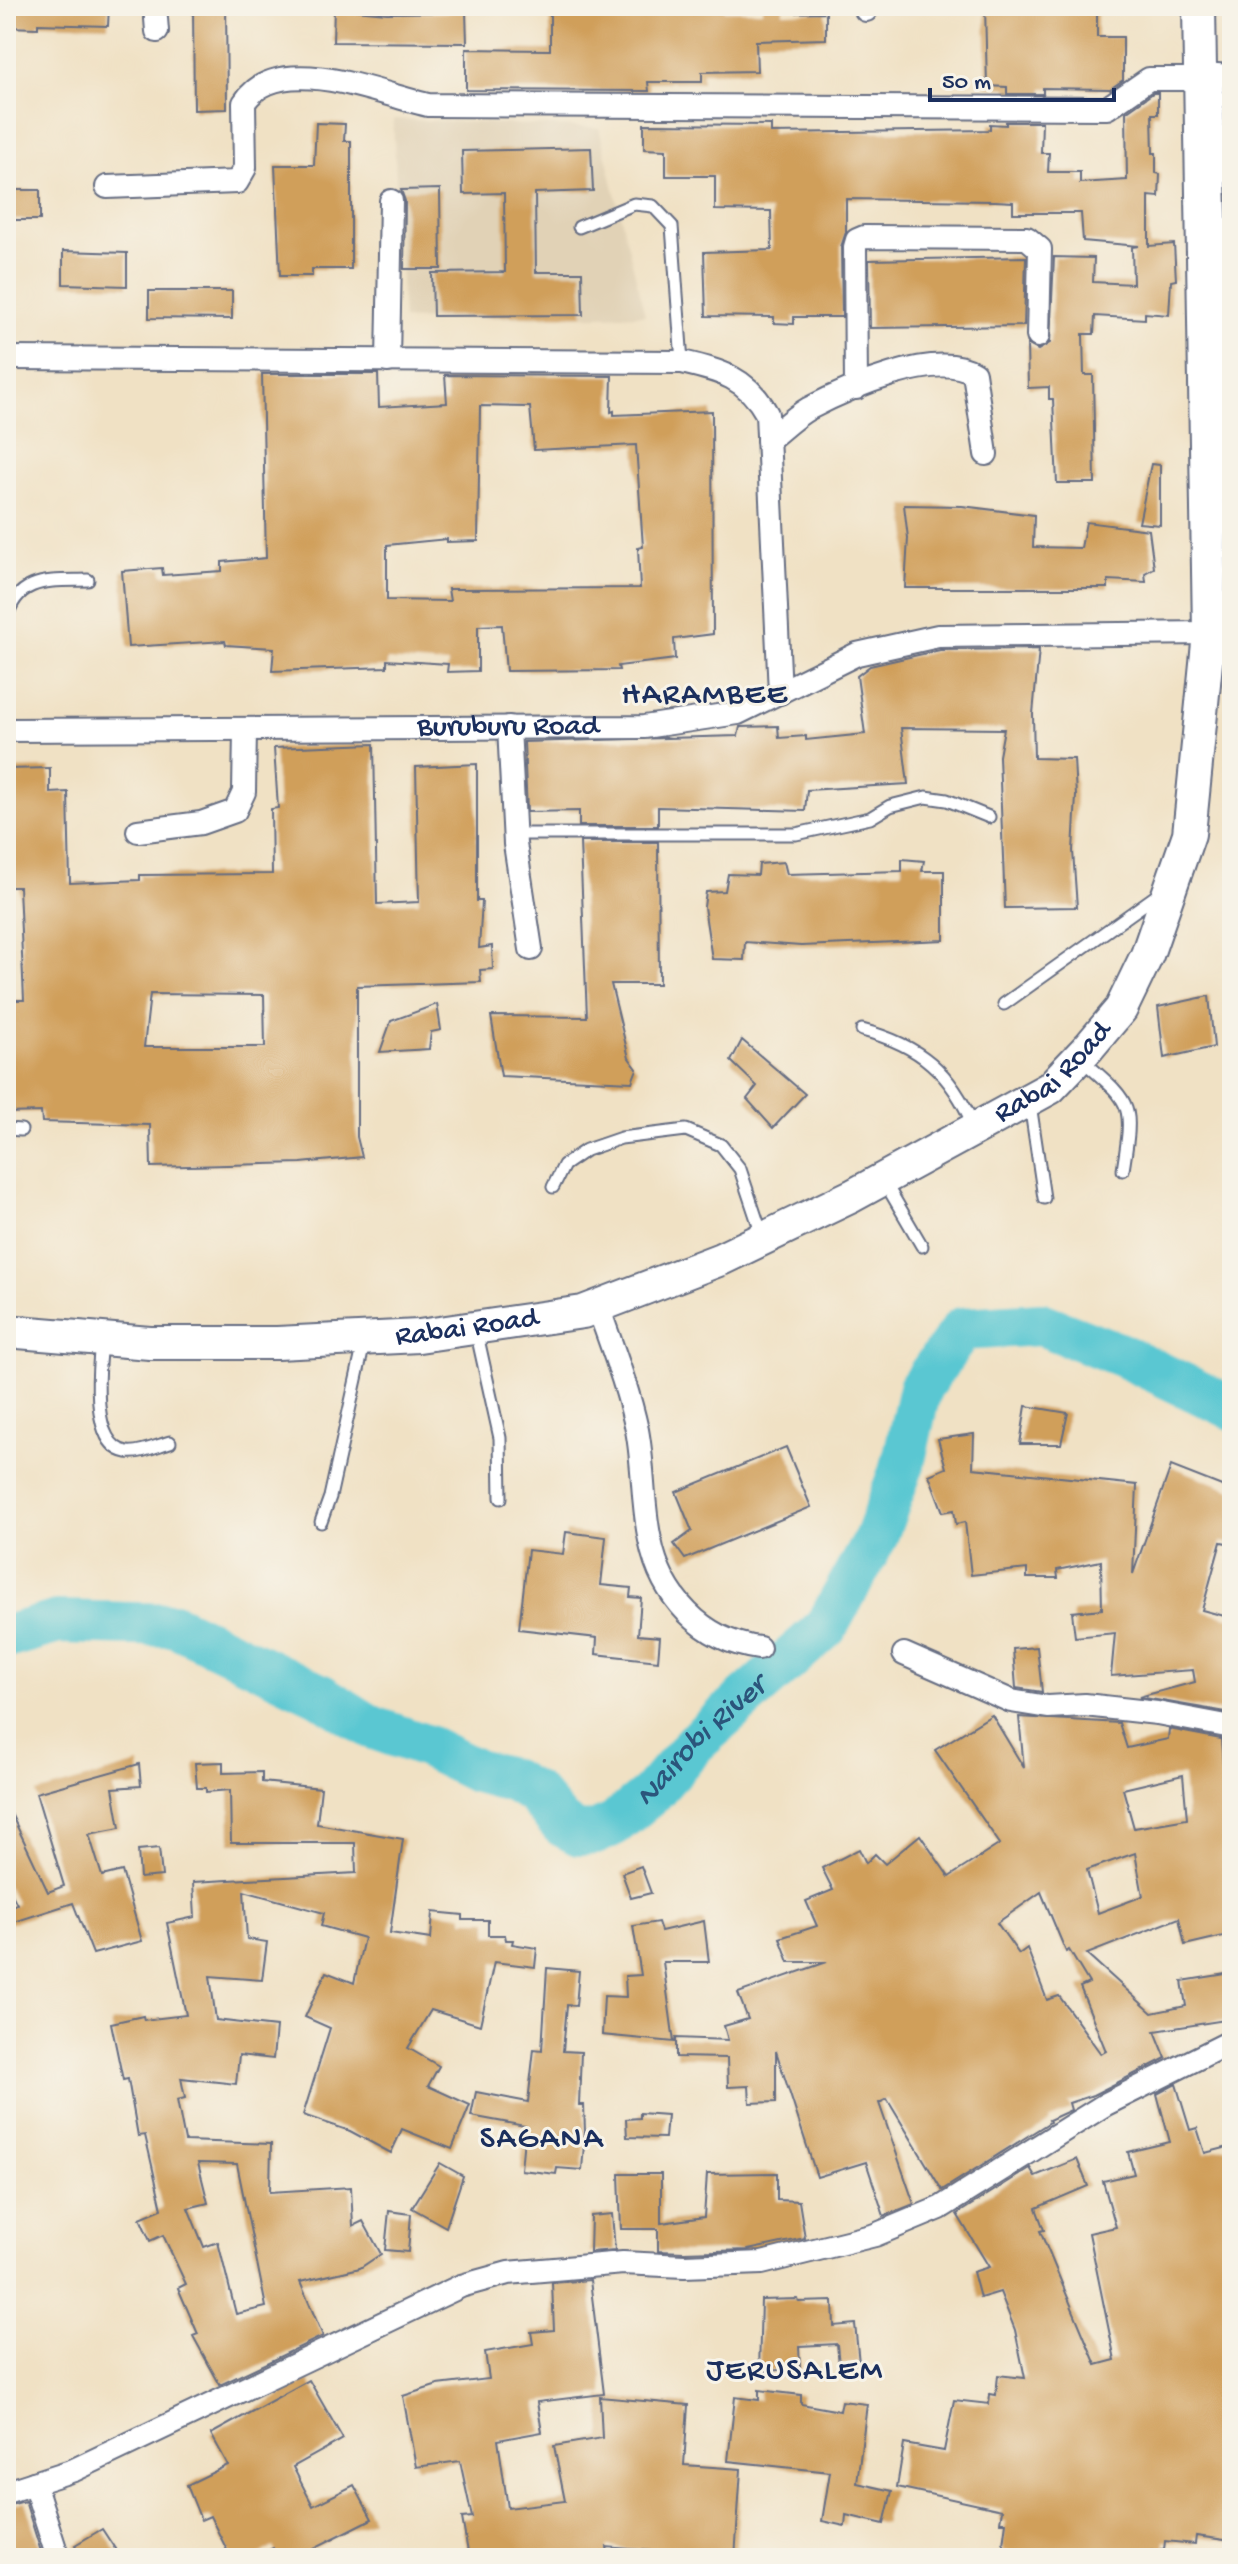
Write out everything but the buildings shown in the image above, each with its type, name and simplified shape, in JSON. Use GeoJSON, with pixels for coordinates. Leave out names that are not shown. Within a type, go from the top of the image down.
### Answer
{"type":"FeatureCollection","features":[{"type":"Feature","properties":{"kind":"main road","name":"Rabai Road"},"geometry":{"type":"LineString","coordinates":[[6,1331],[150,1343],[277,1343],[476,1329],[598,1307],[660,1285],[763,1239],[883,1179],[1050,1088],[1079,1057],[1121,1009],[1147,955],[1189,834],[1221,633],[1213,76],[1199,6]]}},
{"type":"Feature","properties":{"kind":"street"},"geometry":{"type":"LineString","coordinates":[[155,6],[157,31]]}},
{"type":"Feature","properties":{"kind":"street"},"geometry":{"type":"LineString","coordinates":[[107,187],[237,182],[245,168],[244,103],[258,86],[288,78],[371,87],[428,105],[1107,108],[1149,79],[1213,76]]}},
{"type":"Feature","properties":{"kind":"street"},"geometry":{"type":"LineString","coordinates":[[388,361],[391,201]]}},
{"type":"Feature","properties":{"kind":"street"},"geometry":{"type":"LineString","coordinates":[[856,388],[855,247],[857,240],[864,237],[1027,238],[1036,242],[1040,249],[1038,336]]}},
{"type":"Feature","properties":{"kind":"street"},"geometry":{"type":"LineString","coordinates":[[6,358],[682,362],[726,372],[746,385],[767,414],[780,693]]}},
{"type":"Feature","properties":{"kind":"street"},"geometry":{"type":"LineString","coordinates":[[768,440],[806,410],[903,370],[962,366],[974,373],[986,454]]}},
{"type":"Feature","properties":{"kind":"street","name":"Buruburu Road"},"geometry":{"type":"LineString","coordinates":[[6,730],[644,727],[738,713],[857,654],[938,636],[1221,633]]}},
{"type":"Feature","properties":{"kind":"street"},"geometry":{"type":"LineString","coordinates":[[509,727],[514,834],[531,949]]}},
{"type":"Feature","properties":{"kind":"street"},"geometry":{"type":"LineString","coordinates":[[138,831],[201,823],[235,811],[244,792],[245,730]]}},
{"type":"Feature","properties":{"kind":"street"},"geometry":{"type":"LineString","coordinates":[[598,1307],[636,1426],[645,1475],[649,1537],[657,1569],[692,1617],[712,1635],[732,1645],[759,1648]]}},
{"type":"Feature","properties":{"kind":"street"},"geometry":{"type":"LineString","coordinates":[[904,1654],[1011,1701],[1048,1707],[1085,1705],[1157,1713],[1232,1727]]}},
{"type":"Feature","properties":{"kind":"street"},"geometry":{"type":"LineString","coordinates":[[6,2492],[74,2470],[227,2400],[461,2286],[508,2273],[623,2263],[684,2266],[762,2263],[875,2235],[940,2208],[1106,2104],[1232,2041]]}},
{"type":"Feature","properties":{"kind":"street"},"geometry":{"type":"LineString","coordinates":[[34,2483],[58,2558]]}},
{"type":"Feature","properties":{"kind":"lane"},"geometry":{"type":"LineString","coordinates":[[1213,76],[1230,592]]}},
{"type":"Feature","properties":{"kind":"lane"},"geometry":{"type":"LineString","coordinates":[[579,227],[634,204],[653,206],[672,226],[682,362]]}},
{"type":"Feature","properties":{"kind":"lane"},"geometry":{"type":"LineString","coordinates":[[6,620],[18,592],[34,581],[88,580]]}},
{"type":"Feature","properties":{"kind":"lane"},"geometry":{"type":"LineString","coordinates":[[514,834],[796,834],[870,818],[890,806],[926,797],[947,800],[989,817]]}},
{"type":"Feature","properties":{"kind":"lane"},"geometry":{"type":"LineString","coordinates":[[1004,1004],[1171,885]]}},
{"type":"Feature","properties":{"kind":"lane"},"geometry":{"type":"LineString","coordinates":[[862,1030],[891,1037],[921,1052],[963,1100],[974,1128]]}},
{"type":"Feature","properties":{"kind":"lane"},"geometry":{"type":"LineString","coordinates":[[1079,1057],[1124,1099],[1130,1123],[1123,1170]]}},
{"type":"Feature","properties":{"kind":"lane"},"geometry":{"type":"LineString","coordinates":[[1029,1099],[1044,1198]]}},
{"type":"Feature","properties":{"kind":"lane"},"geometry":{"type":"LineString","coordinates":[[6,1129],[21,1130]]}},
{"type":"Feature","properties":{"kind":"lane"},"geometry":{"type":"LineString","coordinates":[[553,1187],[564,1165],[586,1150],[621,1138],[686,1130],[721,1145],[740,1169],[763,1239]]}},
{"type":"Feature","properties":{"kind":"lane"},"geometry":{"type":"LineString","coordinates":[[883,1179],[922,1246]]}},
{"type":"Feature","properties":{"kind":"lane"},"geometry":{"type":"LineString","coordinates":[[476,1329],[500,1438],[501,1498]]}},
{"type":"Feature","properties":{"kind":"lane"},"geometry":{"type":"LineString","coordinates":[[101,1339],[96,1389],[106,1434],[116,1447],[128,1453],[170,1442]]}},
{"type":"Feature","properties":{"kind":"lane"},"geometry":{"type":"LineString","coordinates":[[321,1522],[330,1497],[365,1339]]}},
{"type":"Feature","properties":{"kind":"shaded area"},"geometry":{"type":"Polygon","coordinates":[[[393,119],[599,128],[645,315],[403,320],[393,119]]]}},
{"type":"Feature","properties":{"kind":"waterway","name":"Nairobi River"},"geometry":{"type":"LineString","coordinates":[[6,1637],[58,1622],[174,1625],[320,1695],[371,1727],[428,1747],[476,1771],[513,1781],[534,1793],[562,1825],[579,1834],[595,1833],[614,1824],[650,1795],[695,1743],[826,1627],[875,1539],[903,1464],[920,1388],[962,1329],[1041,1324],[1121,1355],[1232,1408]]}},
{"type":"Feature","properties":{"kind":"district","name":"HARAMBEE"},"geometry":{"type":"Point","coordinates":[705,696]}},
{"type":"Feature","properties":{"kind":"district","name":"SAGANA"},"geometry":{"type":"Point","coordinates":[542,2140]}},
{"type":"Feature","properties":{"kind":"district","name":"JERUSALEM"},"geometry":{"type":"Point","coordinates":[795,2372]}}]}
